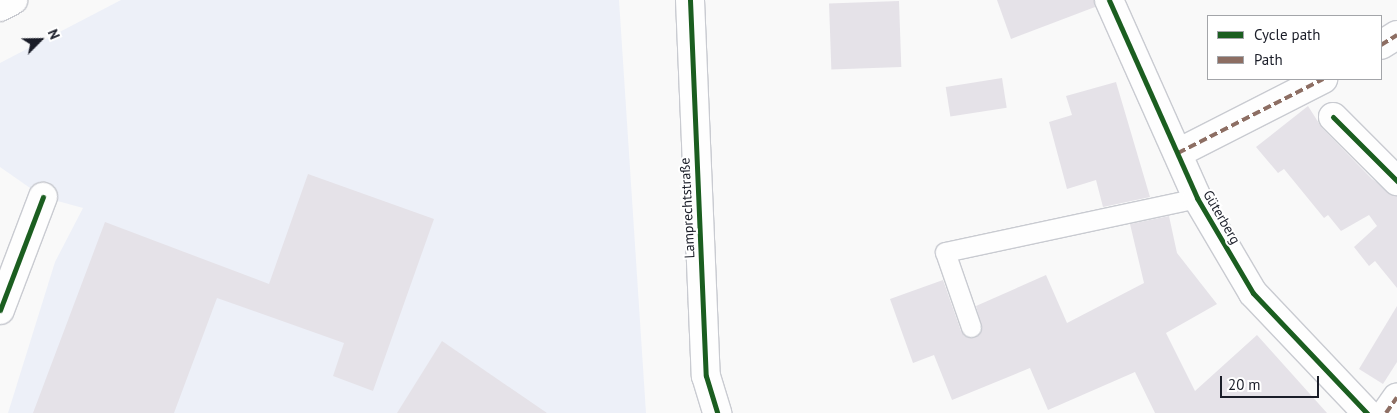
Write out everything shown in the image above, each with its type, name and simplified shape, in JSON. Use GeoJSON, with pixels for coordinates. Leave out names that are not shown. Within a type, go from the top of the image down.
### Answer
{"type":"FeatureCollection","features":[{"type":"Feature","properties":{"kind":"street"},"geometry":{"type":"LineString","coordinates":[[0,7],[13,0]]}},
{"type":"Feature","properties":{"kind":"street","name":"Lamprechtstraße"},"geometry":{"type":"LineString","coordinates":[[690,0],[706,376],[717,413]]}},
{"type":"Feature","properties":{"kind":"street","name":"Güterberg"},"geometry":{"type":"LineString","coordinates":[[1109,0],[1197,198],[1253,294],[1367,413]]}},
{"type":"Feature","properties":{"kind":"street"},"geometry":{"type":"LineString","coordinates":[[1382,43],[1397,35]]}},
{"type":"Feature","properties":{"kind":"street"},"geometry":{"type":"LineString","coordinates":[[1178,153],[1320,80]]}},
{"type":"Feature","properties":{"kind":"street"},"geometry":{"type":"LineString","coordinates":[[1333,117],[1397,181]]}},
{"type":"Feature","properties":{"kind":"street"},"geometry":{"type":"LineString","coordinates":[[1,298],[43,197]]}},
{"type":"Feature","properties":{"kind":"street"},"geometry":{"type":"LineString","coordinates":[[1386,413],[1397,397]]}},
{"type":"Feature","properties":{"kind":"lane"},"geometry":{"type":"LineString","coordinates":[[971,328],[945,252],[1197,198]]}},
{"type":"Feature","properties":{"kind":"shaded area"},"geometry":{"type":"Polygon","coordinates":[[[121,0],[619,0],[646,413],[8,413],[55,262],[83,208],[43,197],[0,167],[0,63],[121,0]]]}},
{"type":"Feature","properties":{"kind":"building"},"geometry":{"type":"Polygon","coordinates":[[[997,0],[1094,0],[1095,7],[1011,39],[997,0]]]}},
{"type":"Feature","properties":{"kind":"building"},"geometry":{"type":"Polygon","coordinates":[[[899,1],[901,67],[831,69],[829,3],[899,1]]]}},
{"type":"Feature","properties":{"kind":"building"},"geometry":{"type":"Polygon","coordinates":[[[1002,78],[1007,108],[950,117],[946,87],[1002,78]]]}},
{"type":"Feature","properties":{"kind":"building"},"geometry":{"type":"Polygon","coordinates":[[[1116,82],[1150,197],[1103,207],[1096,180],[1067,189],[1049,122],[1072,115],[1066,96],[1116,82]]]}},
{"type":"Feature","properties":{"kind":"building"},"geometry":{"type":"Polygon","coordinates":[[[1308,106],[1322,128],[1372,179],[1397,196],[1397,288],[1375,261],[1369,266],[1354,247],[1377,226],[1369,215],[1341,231],[1328,215],[1324,218],[1284,169],[1278,173],[1256,147],[1308,106]]]}},
{"type":"Feature","properties":{"kind":"building"},"geometry":{"type":"Polygon","coordinates":[[[308,174],[434,219],[373,391],[333,376],[344,343],[217,298],[174,413],[33,413],[105,222],[269,284],[308,174]]]}},
{"type":"Feature","properties":{"kind":"building"},"geometry":{"type":"Polygon","coordinates":[[[1169,216],[1177,253],[1217,304],[1166,333],[1195,391],[1257,335],[1327,413],[1155,413],[1135,372],[1048,410],[1030,368],[952,400],[934,355],[913,363],[890,299],[943,280],[961,331],[974,338],[982,329],[976,306],[1046,275],[1067,323],[1144,283],[1130,224],[1169,216]]]}},
{"type":"Feature","properties":{"kind":"building"},"geometry":{"type":"Polygon","coordinates":[[[1397,306],[1397,362],[1383,384],[1359,369],[1397,306]]]}},
{"type":"Feature","properties":{"kind":"building"},"geometry":{"type":"Polygon","coordinates":[[[442,341],[547,413],[397,413],[442,341]]]}},
{"type":"Feature","properties":{"kind":"marked path"},"geometry":{"type":"LineString","coordinates":[[1382,44],[1397,35]]}},
{"type":"Feature","properties":{"kind":"marked path"},"geometry":{"type":"LineString","coordinates":[[1178,153],[1321,80]]}},
{"type":"Feature","properties":{"kind":"marked path"},"geometry":{"type":"LineString","coordinates":[[1386,413],[1397,397]]}},
{"type":"Feature","properties":{"kind":"cycle path"},"geometry":{"type":"LineString","coordinates":[[690,0],[706,376],[717,413]]}},
{"type":"Feature","properties":{"kind":"cycle path"},"geometry":{"type":"LineString","coordinates":[[1109,0],[1197,198],[1253,293],[1367,413]]}},
{"type":"Feature","properties":{"kind":"cycle path"},"geometry":{"type":"LineString","coordinates":[[1333,117],[1397,181]]}},
{"type":"Feature","properties":{"kind":"cycle path"},"geometry":{"type":"LineString","coordinates":[[0,310],[43,197]]}}]}
